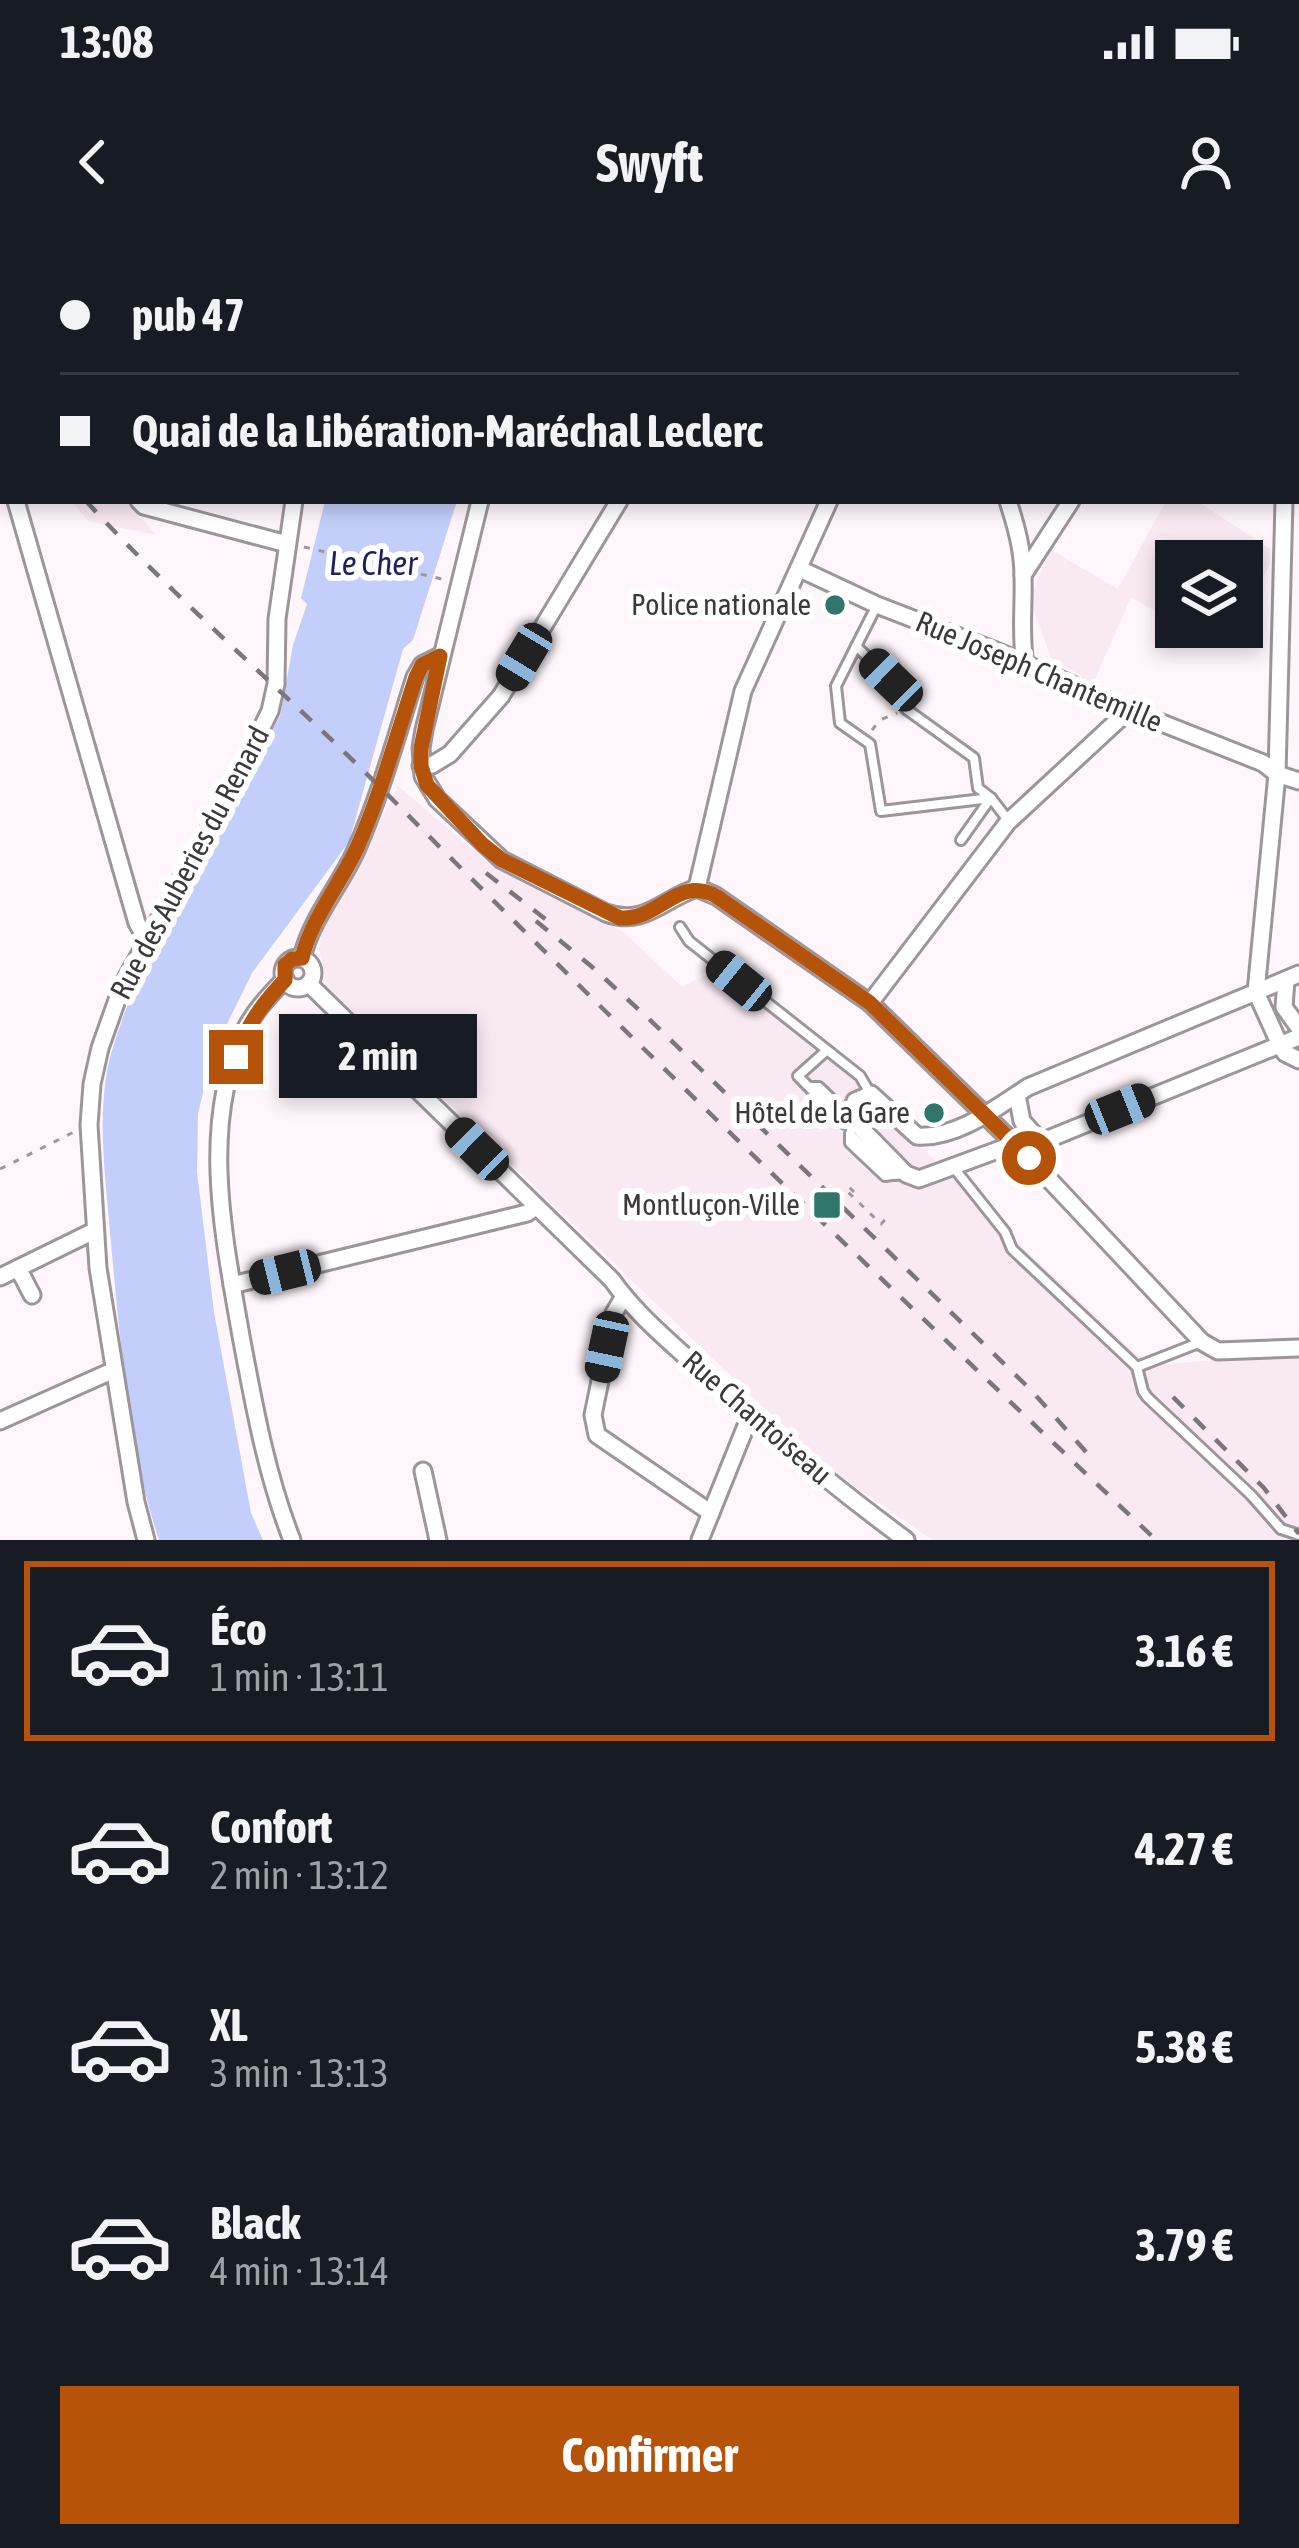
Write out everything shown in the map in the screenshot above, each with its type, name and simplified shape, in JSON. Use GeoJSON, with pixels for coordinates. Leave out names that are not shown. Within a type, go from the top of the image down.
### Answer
{"type":"FeatureCollection","features":[{"type":"Feature","properties":{"kind":"street"},"geometry":{"type":"LineString","coordinates":[[17,504],[137,922],[148,942]]}},
{"type":"Feature","properties":{"kind":"street"},"geometry":{"type":"LineString","coordinates":[[142,504],[293,544]]}},
{"type":"Feature","properties":{"kind":"street","name":"Rue des Auberies du Renard"},"geometry":{"type":"LineString","coordinates":[[146,1540],[94,1231],[92,1084],[122,986],[263,727],[276,684],[277,620],[293,544],[294,504]]}},
{"type":"Feature","properties":{"kind":"street"},"geometry":{"type":"LineString","coordinates":[[478,504],[424,730],[421,766],[437,799],[502,860],[614,916],[640,916],[697,888],[716,896],[870,1003],[1017,1145],[1207,1346],[1299,1348]]}},
{"type":"Feature","properties":{"kind":"street"},"geometry":{"type":"LineString","coordinates":[[421,766],[450,754],[500,696],[617,504]]}},
{"type":"Feature","properties":{"kind":"street"},"geometry":{"type":"LineString","coordinates":[[697,888],[743,692],[828,504]]}},
{"type":"Feature","properties":{"kind":"street"},"geometry":{"type":"LineString","coordinates":[[1010,504],[1020,540],[1025,664]]}},
{"type":"Feature","properties":{"kind":"street"},"geometry":{"type":"LineString","coordinates":[[1023,574],[1069,504]]}},
{"type":"Feature","properties":{"kind":"street"},"geometry":{"type":"LineString","coordinates":[[1284,504],[1277,773],[1256,992],[1280,1045],[1299,1060]]}},
{"type":"Feature","properties":{"kind":"street","name":"Rue Joseph Chantemille"},"geometry":{"type":"LineString","coordinates":[[800,569],[1299,781]]}},
{"type":"Feature","properties":{"kind":"street"},"geometry":{"type":"LineString","coordinates":[[302,958],[310,932],[364,832],[416,677],[422,665],[440,656]]}},
{"type":"Feature","properties":{"kind":"street"},"geometry":{"type":"LineString","coordinates":[[870,1003],[1008,822],[1129,710]]}},
{"type":"Feature","properties":{"kind":"street"},"geometry":{"type":"LineString","coordinates":[[285,980],[296,988],[309,984],[312,967],[302,958],[285,965],[285,980],[244,1031],[228,1082],[218,1178],[223,1232],[259,1433],[292,1540]]}},
{"type":"Feature","properties":{"kind":"street"},"geometry":{"type":"LineString","coordinates":[[1292,977],[1284,1007],[1299,1033],[1280,1045],[1041,1142],[1017,1145],[920,1179],[900,1174],[851,1124],[855,1101],[871,1094],[916,1136],[939,1135],[979,1108],[1292,977]]}},
{"type":"Feature","properties":{"kind":"street","name":"Rue Chantoiseau"},"geometry":{"type":"LineString","coordinates":[[309,984],[638,1312],[750,1416],[906,1540]]}},
{"type":"Feature","properties":{"kind":"street"},"geometry":{"type":"LineString","coordinates":[[1017,1094],[1022,1121],[1041,1142]]}},
{"type":"Feature","properties":{"kind":"street"},"geometry":{"type":"LineString","coordinates":[[232,1285],[536,1207]]}},
{"type":"Feature","properties":{"kind":"street"},"geometry":{"type":"LineString","coordinates":[[0,1277],[94,1231]]}},
{"type":"Feature","properties":{"kind":"street"},"geometry":{"type":"LineString","coordinates":[[19,1268],[32,1295]]}},
{"type":"Feature","properties":{"kind":"street"},"geometry":{"type":"LineString","coordinates":[[624,1296],[614,1313],[593,1415],[597,1435],[711,1513]]}},
{"type":"Feature","properties":{"kind":"street"},"geometry":{"type":"LineString","coordinates":[[0,1420],[114,1370]]}},
{"type":"Feature","properties":{"kind":"street"},"geometry":{"type":"LineString","coordinates":[[700,1540],[750,1416]]}},
{"type":"Feature","properties":{"kind":"street"},"geometry":{"type":"LineString","coordinates":[[423,1471],[438,1540]]}},
{"type":"Feature","properties":{"kind":"lane"},"geometry":{"type":"LineString","coordinates":[[877,605],[836,686],[840,723],[870,744],[880,811],[991,798]]}},
{"type":"Feature","properties":{"kind":"lane"},"geometry":{"type":"LineString","coordinates":[[856,646],[898,692]]}},
{"type":"Feature","properties":{"kind":"lane"},"geometry":{"type":"LineString","coordinates":[[906,709],[974,758],[978,788],[1008,822]]}},
{"type":"Feature","properties":{"kind":"lane"},"geometry":{"type":"LineString","coordinates":[[961,840],[991,798]]}},
{"type":"Feature","properties":{"kind":"lane"},"geometry":{"type":"LineString","coordinates":[[680,927],[689,941],[860,1076],[871,1094]]}},
{"type":"Feature","properties":{"kind":"lane"},"geometry":{"type":"LineString","coordinates":[[826,1051],[798,1076],[809,1087],[818,1087],[851,1124]]}},
{"type":"Feature","properties":{"kind":"lane"},"geometry":{"type":"LineString","coordinates":[[954,1168],[1005,1232],[1012,1249],[1137,1367],[1147,1396],[1281,1529],[1299,1535]]}},
{"type":"Feature","properties":{"kind":"lane"},"geometry":{"type":"LineString","coordinates":[[1137,1367],[1207,1346]]}},
{"type":"Feature","properties":{"kind":"path"},"geometry":{"type":"LineString","coordinates":[[293,544],[433,579]]}},
{"type":"Feature","properties":{"kind":"path"},"geometry":{"type":"LineString","coordinates":[[870,744],[872,728],[880,720],[906,709]]}},
{"type":"Feature","properties":{"kind":"path"},"geometry":{"type":"LineString","coordinates":[[0,1169],[89,1125]]}},
{"type":"Feature","properties":{"kind":"path"},"geometry":{"type":"LineString","coordinates":[[854,1192],[847,1190],[881,1224],[880,1218]]}},
{"type":"Feature","properties":{"kind":"shaded area"},"geometry":{"type":"Polygon","coordinates":[[[74,504],[130,504],[156,535],[88,521],[74,504]]]}},
{"type":"Feature","properties":{"kind":"shaded area"},"geometry":{"type":"Polygon","coordinates":[[[1164,504],[1202,504],[1256,540],[1155,540],[1155,611],[1131,597],[1093,683],[1051,658],[1033,609],[1032,593],[1051,550],[1118,589],[1164,504]]]}},
{"type":"Feature","properties":{"kind":"shaded area"},"geometry":{"type":"Polygon","coordinates":[[[1263,544],[1270,549],[1270,564],[1263,577],[1263,544]]]}},
{"type":"Feature","properties":{"kind":"shaded area"},"geometry":{"type":"Polygon","coordinates":[[[398,786],[495,868],[624,932],[682,987],[716,970],[822,1048],[1137,1355],[1164,1364],[1299,1354],[1299,1540],[932,1540],[820,1462],[327,986],[321,935],[398,786]]]}},
{"type":"Feature","properties":{"kind":"water","name":"Le Cher"},"geometry":{"type":"Polygon","coordinates":[[[324,504],[456,504],[413,640],[403,649],[349,842],[252,973],[211,1057],[198,1114],[197,1172],[214,1312],[251,1513],[263,1540],[159,1540],[132,1428],[121,1348],[104,1158],[106,1075],[127,1006],[280,716],[293,645],[307,604],[301,598],[324,504]]]}},
{"type":"Feature","properties":{"kind":"railway"},"geometry":{"type":"LineString","coordinates":[[89,504],[676,1080],[1156,1540]]}},
{"type":"Feature","properties":{"kind":"railway"},"geometry":{"type":"LineString","coordinates":[[486,873],[553,925]]}},
{"type":"Feature","properties":{"kind":"railway"},"geometry":{"type":"LineString","coordinates":[[536,921],[648,1018],[1030,1389],[1096,1463]]}},
{"type":"Feature","properties":{"kind":"railway"},"geometry":{"type":"LineString","coordinates":[[1173,1397],[1264,1488],[1299,1534]]}},
{"type":"Feature","properties":{"kind":"place","name":"Police nationale"},"geometry":{"type":"Point","coordinates":[835,605]}},
{"type":"Feature","properties":{"kind":"place","name":"Hôtel de la Gare"},"geometry":{"type":"Point","coordinates":[934,1113]}},
{"type":"Feature","properties":{"kind":"place","name":"Montluçon-Ville"},"geometry":{"type":"Point","coordinates":[827,1205]}},
{"type":"Feature","properties":{"kind":"route"},"geometry":{"type":"LineString","coordinates":[[236,1057],[244,1031],[285,980],[285,965],[302,958],[310,932],[364,832],[416,677],[422,665],[440,656],[421,766],[437,799],[483,845],[511,865],[620,918],[640,916],[690,889],[716,896],[870,1003],[1029,1158]]}}]}
